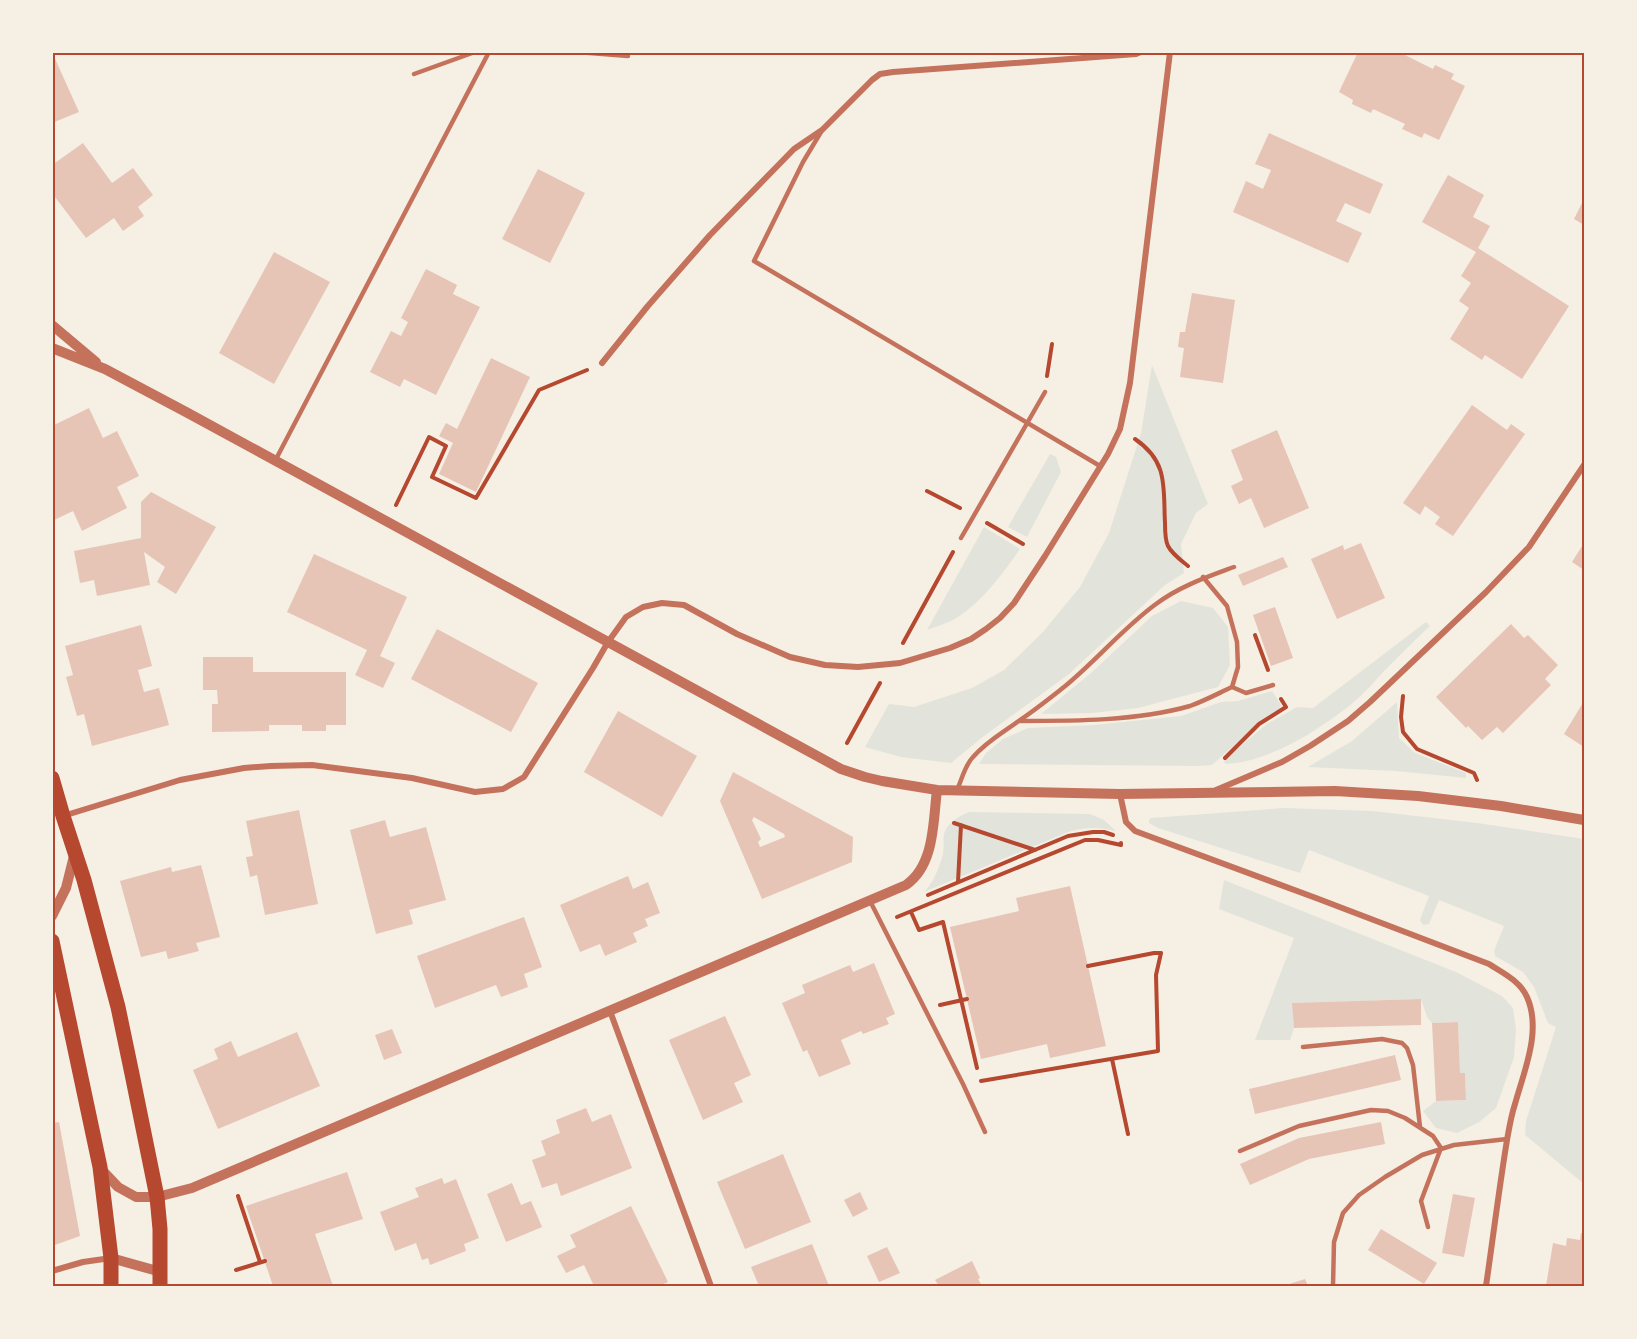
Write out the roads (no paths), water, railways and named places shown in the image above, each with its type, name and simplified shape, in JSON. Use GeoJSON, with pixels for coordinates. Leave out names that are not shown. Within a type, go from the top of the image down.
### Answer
{"type":"FeatureCollection","features":[{"type":"Feature","properties":{"kind":"main road"},"geometry":{"type":"LineString","coordinates":[[52,778],[84,880],[118,1007],[157,1197],[160,1229],[160,1279]]}},
{"type":"Feature","properties":{"kind":"main road"},"geometry":{"type":"LineString","coordinates":[[52,941],[100,1167],[111,1258],[111,1287]]}},
{"type":"Feature","properties":{"kind":"street"},"geometry":{"type":"LineString","coordinates":[[602,363],[646,307],[710,235],[794,149],[822,130],[880,74],[1141,52]]}},
{"type":"Feature","properties":{"kind":"street"},"geometry":{"type":"LineString","coordinates":[[63,816],[180,780],[244,768],[271,766],[312,765],[412,778],[475,792],[503,789],[524,777],[626,617],[643,607],[662,603],[684,605],[737,634],[790,657],[825,665],[858,667],[890,665],[914,660],[950,648],[986,629],[1014,603],[1100,466],[1120,429],[1130,383],[1170,52]]}},
{"type":"Feature","properties":{"kind":"street"},"geometry":{"type":"LineString","coordinates":[[52,325],[105,369]]}},
{"type":"Feature","properties":{"kind":"street"},"geometry":{"type":"LineString","coordinates":[[52,348],[105,369],[842,769],[865,777],[937,790],[1120,794],[1335,791],[1418,796],[1501,806],[1584,820]]}},
{"type":"Feature","properties":{"kind":"street"},"geometry":{"type":"LineString","coordinates":[[1207,793],[1282,762],[1348,722],[1486,592],[1529,547],[1584,465]]}},
{"type":"Feature","properties":{"kind":"street"},"geometry":{"type":"LineString","coordinates":[[100,1167],[118,1188],[136,1197],[157,1197],[192,1188],[870,901],[913,880],[924,865],[930,845],[937,790]]}},
{"type":"Feature","properties":{"kind":"street"},"geometry":{"type":"LineString","coordinates":[[1120,794],[1126,822],[1135,831],[1489,964],[1515,981],[1527,996],[1533,1032],[1507,1139],[1486,1287]]}},
{"type":"Feature","properties":{"kind":"street"},"geometry":{"type":"LineString","coordinates":[[52,916],[66,888],[75,851]]}},
{"type":"Feature","properties":{"kind":"street"},"geometry":{"type":"LineString","coordinates":[[610,1011],[711,1287]]}},
{"type":"Feature","properties":{"kind":"street"},"geometry":{"type":"LineString","coordinates":[[52,1271],[83,1262],[111,1258],[160,1279]]}},
{"type":"Feature","properties":{"kind":"lane"},"geometry":{"type":"LineString","coordinates":[[414,74],[476,52]]}},
{"type":"Feature","properties":{"kind":"lane"},"geometry":{"type":"LineString","coordinates":[[276,461],[489,52]]}},
{"type":"Feature","properties":{"kind":"lane"},"geometry":{"type":"LineString","coordinates":[[577,52],[628,56]]}},
{"type":"Feature","properties":{"kind":"lane"},"geometry":{"type":"LineString","coordinates":[[822,130],[803,162],[754,261],[1100,466]]}},
{"type":"Feature","properties":{"kind":"lane"},"geometry":{"type":"LineString","coordinates":[[961,538],[1045,392]]}},
{"type":"Feature","properties":{"kind":"lane"},"geometry":{"type":"LineString","coordinates":[[957,790],[971,758],[993,738],[1019,721],[1091,664],[1127,628],[1156,604],[1203,577],[1234,567]]}},
{"type":"Feature","properties":{"kind":"lane"},"geometry":{"type":"LineString","coordinates":[[1203,577],[1227,606],[1237,642],[1238,667],[1232,687]]}},
{"type":"Feature","properties":{"kind":"lane"},"geometry":{"type":"LineString","coordinates":[[1019,721],[1063,721],[1150,714],[1192,705],[1232,687],[1246,693],[1273,686]]}},
{"type":"Feature","properties":{"kind":"lane"},"geometry":{"type":"LineString","coordinates":[[870,901],[985,1132]]}},
{"type":"Feature","properties":{"kind":"lane"},"geometry":{"type":"LineString","coordinates":[[1303,1047],[1382,1039],[1402,1043],[1407,1048],[1413,1065],[1420,1127]]}},
{"type":"Feature","properties":{"kind":"lane"},"geometry":{"type":"LineString","coordinates":[[1240,1151],[1299,1126],[1371,1110],[1397,1114],[1433,1136],[1441,1148]]}},
{"type":"Feature","properties":{"kind":"lane"},"geometry":{"type":"LineString","coordinates":[[1334,1287],[1334,1242],[1343,1213],[1359,1195],[1422,1155],[1454,1144],[1507,1139]]}},
{"type":"Feature","properties":{"kind":"lane"},"geometry":{"type":"LineString","coordinates":[[1428,1227],[1421,1201],[1441,1148]]}}]}
